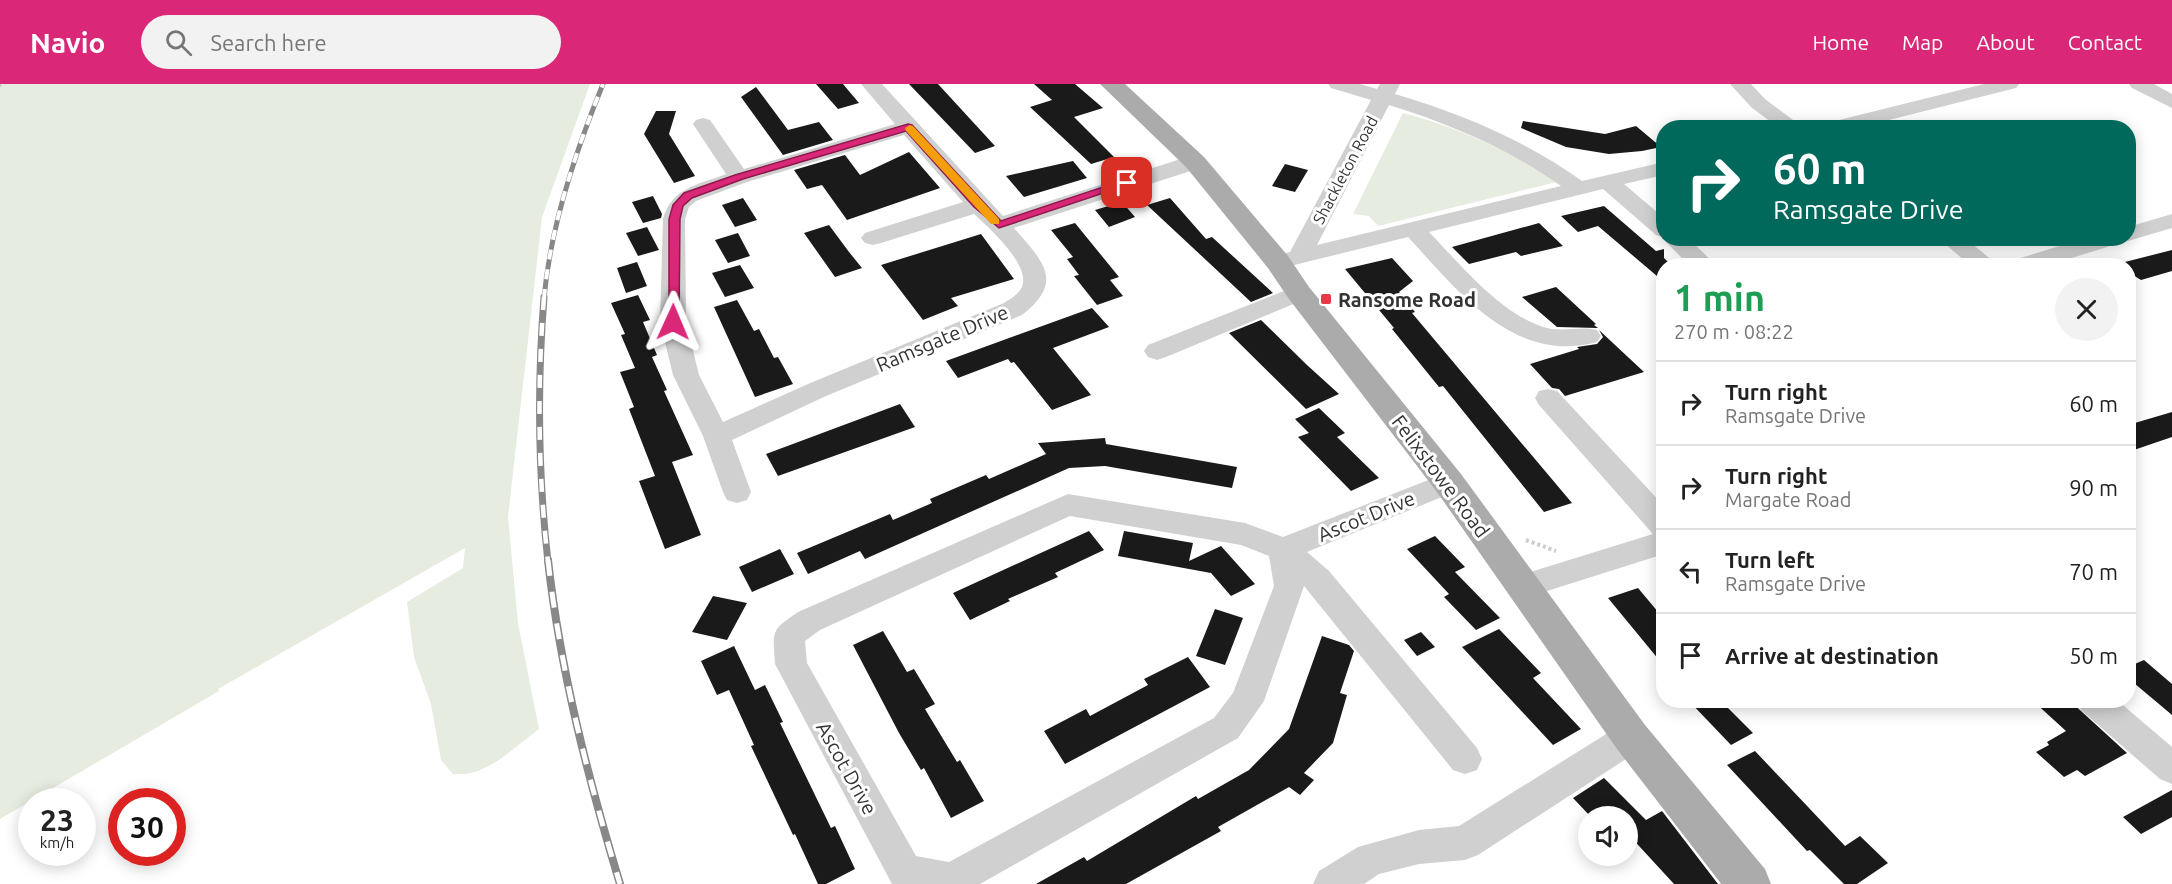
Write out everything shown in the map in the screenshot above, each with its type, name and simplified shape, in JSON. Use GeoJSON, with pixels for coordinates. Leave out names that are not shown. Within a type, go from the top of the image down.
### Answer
{"type":"FeatureCollection","features":[{"type":"Feature","properties":{"kind":"main road","name":"Felixstowe Road"},"geometry":{"type":"LineString","coordinates":[[1112,84],[1195,162],[1289,259],[1299,293],[1449,483],[1631,737],[1750,884]]}},
{"type":"Feature","properties":{"kind":"street","name":"Ramsgate Drive"},"geometry":{"type":"LineString","coordinates":[[717,436],[817,390],[1013,309],[1034,294],[1037,283],[1036,273],[999,225],[978,205],[871,84]]}},
{"type":"Feature","properties":{"kind":"street"},"geometry":{"type":"LineString","coordinates":[[1338,84],[1387,90],[1420,107],[1518,148],[1560,174],[1579,189]]}},
{"type":"Feature","properties":{"kind":"street"},"geometry":{"type":"LineString","coordinates":[[1740,84],[1782,120]]}},
{"type":"Feature","properties":{"kind":"street"},"geometry":{"type":"LineString","coordinates":[[1863,120],[2009,84]]}},
{"type":"Feature","properties":{"kind":"street"},"geometry":{"type":"LineString","coordinates":[[2139,84],[2172,102]]}},
{"type":"Feature","properties":{"kind":"street","name":"Shackleton Road"},"geometry":{"type":"LineString","coordinates":[[1289,259],[1387,90]]}},
{"type":"Feature","properties":{"kind":"street"},"geometry":{"type":"LineString","coordinates":[[703,124],[739,177]]}},
{"type":"Feature","properties":{"kind":"street"},"geometry":{"type":"LineString","coordinates":[[737,492],[717,436],[686,375],[673,322],[674,219],[678,205],[688,196],[739,177],[908,127]]}},
{"type":"Feature","properties":{"kind":"street"},"geometry":{"type":"LineString","coordinates":[[999,225],[1195,162]]}},
{"type":"Feature","properties":{"kind":"street"},"geometry":{"type":"LineString","coordinates":[[1289,259],[1656,170]]}},
{"type":"Feature","properties":{"kind":"street"},"geometry":{"type":"LineString","coordinates":[[1608,182],[1656,223]]}},
{"type":"Feature","properties":{"kind":"street"},"geometry":{"type":"LineString","coordinates":[[873,238],[978,205]]}},
{"type":"Feature","properties":{"kind":"street"},"geometry":{"type":"LineString","coordinates":[[2136,232],[2172,221]]}},
{"type":"Feature","properties":{"kind":"street"},"geometry":{"type":"LineString","coordinates":[[1414,230],[1505,319],[1549,344],[1573,341],[1588,336]]}},
{"type":"Feature","properties":{"kind":"street"},"geometry":{"type":"LineString","coordinates":[[1683,246],[1697,258]]}},
{"type":"Feature","properties":{"kind":"street"},"geometry":{"type":"LineString","coordinates":[[1960,246],[1976,258]]}},
{"type":"Feature","properties":{"kind":"street"},"geometry":{"type":"LineString","coordinates":[[2046,258],[2085,246]]}},
{"type":"Feature","properties":{"kind":"street"},"geometry":{"type":"LineString","coordinates":[[1157,351],[1299,293]]}},
{"type":"Feature","properties":{"kind":"street"},"geometry":{"type":"LineString","coordinates":[[1548,398],[1656,517]]}},
{"type":"Feature","properties":{"kind":"street","name":"Ascot Drive"},"geometry":{"type":"LineString","coordinates":[[1283,549],[1289,586],[1247,701],[1226,728],[952,880],[905,872],[791,664],[789,635],[809,621],[1068,505],[1245,534],[1283,549],[1449,483]]}},
{"type":"Feature","properties":{"kind":"street"},"geometry":{"type":"LineString","coordinates":[[1525,586],[1656,545]]}},
{"type":"Feature","properties":{"kind":"street"},"geometry":{"type":"LineString","coordinates":[[1283,549],[1318,580],[1465,759]]}},
{"type":"Feature","properties":{"kind":"street"},"geometry":{"type":"LineString","coordinates":[[2102,708],[2172,768]]}},
{"type":"Feature","properties":{"kind":"street"},"geometry":{"type":"LineString","coordinates":[[1332,884],[1371,859],[1419,847],[1464,843],[1631,737]]}},
{"type":"Feature","properties":{"kind":"path"},"geometry":{"type":"LineString","coordinates":[[1519,538],[1557,551]]}},
{"type":"Feature","properties":{"kind":"shaded area"},"geometry":{"type":"Polygon","coordinates":[[[4,84],[590,84],[542,217],[508,517],[518,623],[539,729],[499,760],[477,771],[453,774],[441,760],[431,704],[414,657],[407,602],[463,568],[465,548],[218,689],[219,691],[53,788],[18,788],[18,808],[0,819],[0,86],[4,84]]]}},
{"type":"Feature","properties":{"kind":"shaded area"},"geometry":{"type":"Polygon","coordinates":[[[1403,113],[1464,133],[1561,181],[1378,226],[1369,216],[1353,214],[1403,113]]]}},
{"type":"Feature","properties":{"kind":"building"},"geometry":{"type":"Polygon","coordinates":[[[816,84],[843,84],[859,103],[838,109],[816,84]]]}},
{"type":"Feature","properties":{"kind":"building"},"geometry":{"type":"Polygon","coordinates":[[[909,84],[938,84],[995,146],[975,153],[909,84]]]}},
{"type":"Feature","properties":{"kind":"building"},"geometry":{"type":"Polygon","coordinates":[[[1034,84],[1075,84],[1103,108],[1074,117],[1114,157],[1091,164],[1030,107],[1052,100],[1034,84]]]}},
{"type":"Feature","properties":{"kind":"building"},"geometry":{"type":"Polygon","coordinates":[[[756,87],[788,130],[819,122],[833,140],[783,155],[741,97],[756,87]]]}},
{"type":"Feature","properties":{"kind":"building"},"geometry":{"type":"Polygon","coordinates":[[[656,111],[676,111],[669,134],[695,176],[674,183],[644,134],[656,111]]]}},
{"type":"Feature","properties":{"kind":"building"},"geometry":{"type":"Polygon","coordinates":[[[1523,121],[1605,134],[1636,126],[1656,143],[1656,148],[1609,154],[1566,147],[1521,128],[1523,121]]]}},
{"type":"Feature","properties":{"kind":"building"},"geometry":{"type":"Polygon","coordinates":[[[909,152],[940,188],[847,220],[822,185],[807,189],[794,170],[845,155],[860,175],[909,152]]]}},
{"type":"Feature","properties":{"kind":"building"},"geometry":{"type":"Polygon","coordinates":[[[1073,161],[1087,178],[1024,197],[1006,176],[1073,161]]]}},
{"type":"Feature","properties":{"kind":"building"},"geometry":{"type":"Polygon","coordinates":[[[1285,164],[1308,170],[1295,192],[1272,186],[1285,164]]]}},
{"type":"Feature","properties":{"kind":"building"},"geometry":{"type":"Polygon","coordinates":[[[653,196],[662,214],[661,218],[643,223],[632,202],[653,196]]]}},
{"type":"Feature","properties":{"kind":"building"},"geometry":{"type":"Polygon","coordinates":[[[743,198],[757,220],[735,227],[722,205],[743,198]]]}},
{"type":"Feature","properties":{"kind":"building"},"geometry":{"type":"Polygon","coordinates":[[[1170,198],[1206,239],[1212,237],[1273,293],[1251,302],[1147,205],[1170,198]]]}},
{"type":"Feature","properties":{"kind":"building"},"geometry":{"type":"Polygon","coordinates":[[[1122,202],[1135,217],[1109,227],[1095,210],[1122,202]]]}},
{"type":"Feature","properties":{"kind":"building"},"geometry":{"type":"Polygon","coordinates":[[[1604,206],[1656,251],[1664,249],[1664,258],[1656,258],[1656,275],[1598,226],[1578,232],[1561,216],[1604,206]]]}},
{"type":"Feature","properties":{"kind":"building"},"geometry":{"type":"Polygon","coordinates":[[[1075,223],[1119,277],[1110,280],[1123,296],[1097,305],[1074,276],[1079,275],[1067,259],[1073,257],[1051,230],[1075,223]]]}},
{"type":"Feature","properties":{"kind":"building"},"geometry":{"type":"Polygon","coordinates":[[[1539,223],[1563,246],[1521,256],[1516,252],[1469,264],[1452,247],[1539,223]]]}},
{"type":"Feature","properties":{"kind":"building"},"geometry":{"type":"Polygon","coordinates":[[[829,225],[862,268],[835,277],[804,233],[829,225]]]}},
{"type":"Feature","properties":{"kind":"building"},"geometry":{"type":"Polygon","coordinates":[[[647,227],[659,250],[638,256],[626,233],[647,227]]]}},
{"type":"Feature","properties":{"kind":"building"},"geometry":{"type":"Polygon","coordinates":[[[738,233],[750,256],[728,263],[715,240],[738,233]]]}},
{"type":"Feature","properties":{"kind":"building"},"geometry":{"type":"Polygon","coordinates":[[[981,234],[1014,279],[951,298],[958,306],[923,320],[881,265],[981,234]]]}},
{"type":"Feature","properties":{"kind":"building"},"geometry":{"type":"Polygon","coordinates":[[[2172,250],[2172,271],[2141,280],[2136,277],[2136,259],[2172,250]]]}},
{"type":"Feature","properties":{"kind":"building"},"geometry":{"type":"Polygon","coordinates":[[[1392,258],[1413,281],[1399,292],[1415,312],[1412,313],[1572,503],[1544,512],[1443,386],[1439,387],[1345,269],[1392,258]]]}},
{"type":"Feature","properties":{"kind":"building"},"geometry":{"type":"Polygon","coordinates":[[[637,262],[647,286],[626,293],[617,268],[637,262]]]}},
{"type":"Feature","properties":{"kind":"building"},"geometry":{"type":"Polygon","coordinates":[[[740,265],[754,288],[725,297],[712,273],[740,265]]]}},
{"type":"Feature","properties":{"kind":"building"},"geometry":{"type":"Polygon","coordinates":[[[1556,287],[1598,328],[1557,327],[1522,297],[1556,287]]]}},
{"type":"Feature","properties":{"kind":"building"},"geometry":{"type":"Polygon","coordinates":[[[638,295],[650,320],[643,322],[657,355],[652,357],[667,390],[664,391],[693,455],[672,462],[701,535],[665,549],[639,481],[655,476],[629,409],[634,407],[620,372],[635,368],[621,335],[625,334],[611,303],[638,295]]]}},
{"type":"Feature","properties":{"kind":"building"},"geometry":{"type":"Polygon","coordinates":[[[737,300],[754,331],[759,329],[774,358],[778,357],[793,384],[755,397],[714,307],[737,300]]]}},
{"type":"Feature","properties":{"kind":"building"},"geometry":{"type":"Polygon","coordinates":[[[1092,308],[1109,327],[1053,348],[1091,395],[1052,410],[1014,362],[1011,363],[1008,359],[958,378],[946,361],[1092,308]]]}},
{"type":"Feature","properties":{"kind":"building"},"geometry":{"type":"Polygon","coordinates":[[[1261,320],[1339,394],[1306,409],[1229,333],[1261,320]]]}},
{"type":"Feature","properties":{"kind":"building"},"geometry":{"type":"Polygon","coordinates":[[[1599,330],[1644,372],[1565,396],[1559,389],[1552,388],[1530,364],[1579,349],[1577,347],[1597,344],[1603,337],[1599,330]]]}},
{"type":"Feature","properties":{"kind":"building"},"geometry":{"type":"Polygon","coordinates":[[[900,404],[915,427],[778,476],[766,454],[900,404]]]}},
{"type":"Feature","properties":{"kind":"building"},"geometry":{"type":"Polygon","coordinates":[[[1319,408],[1345,433],[1337,437],[1379,478],[1351,491],[1298,437],[1309,433],[1295,419],[1319,408]]]}},
{"type":"Feature","properties":{"kind":"building"},"geometry":{"type":"Polygon","coordinates":[[[2172,412],[2172,437],[2136,449],[2136,423],[2172,412]]]}},
{"type":"Feature","properties":{"kind":"building"},"geometry":{"type":"Polygon","coordinates":[[[1105,438],[1106,444],[1237,467],[1232,488],[1105,466],[1069,468],[865,559],[860,551],[808,574],[797,553],[890,514],[893,520],[932,503],[930,499],[986,475],[989,479],[1046,454],[1038,443],[1105,438]]]}},
{"type":"Feature","properties":{"kind":"building"},"geometry":{"type":"Polygon","coordinates":[[[1089,531],[1104,550],[1055,573],[1058,577],[1008,599],[1010,601],[970,620],[953,593],[1089,531]]]}},
{"type":"Feature","properties":{"kind":"building"},"geometry":{"type":"Polygon","coordinates":[[[1124,531],[1193,543],[1189,561],[1221,546],[1255,584],[1231,596],[1211,573],[1118,556],[1124,531]]]}},
{"type":"Feature","properties":{"kind":"building"},"geometry":{"type":"Polygon","coordinates":[[[1435,536],[1465,567],[1455,572],[1500,618],[1476,630],[1444,597],[1449,594],[1407,549],[1435,536]]]}},
{"type":"Feature","properties":{"kind":"building"},"geometry":{"type":"Polygon","coordinates":[[[780,549],[794,574],[752,592],[739,567],[780,549]]]}},
{"type":"Feature","properties":{"kind":"building"},"geometry":{"type":"Polygon","coordinates":[[[1638,588],[1656,609],[1656,656],[1608,598],[1638,588]]]}},
{"type":"Feature","properties":{"kind":"building"},"geometry":{"type":"Polygon","coordinates":[[[713,596],[747,603],[727,640],[692,632],[713,596]]]}},
{"type":"Feature","properties":{"kind":"building"},"geometry":{"type":"Polygon","coordinates":[[[1215,609],[1243,618],[1225,665],[1196,656],[1215,609]]]}},
{"type":"Feature","properties":{"kind":"building"},"geometry":{"type":"Polygon","coordinates":[[[1499,629],[1541,673],[1533,678],[1581,729],[1553,745],[1462,647],[1499,629]]]}},
{"type":"Feature","properties":{"kind":"building"},"geometry":{"type":"Polygon","coordinates":[[[883,631],[907,672],[914,669],[935,704],[925,709],[957,762],[960,760],[984,801],[951,818],[924,768],[921,770],[899,733],[853,645],[883,631]]]}},
{"type":"Feature","properties":{"kind":"building"},"geometry":{"type":"Polygon","coordinates":[[[1421,632],[1435,647],[1417,656],[1404,640],[1421,632]]]}},
{"type":"Feature","properties":{"kind":"building"},"geometry":{"type":"Polygon","coordinates":[[[1322,636],[1349,645],[1354,651],[1340,693],[1347,695],[1333,743],[1304,773],[1314,780],[1300,795],[1289,787],[1218,827],[1221,831],[1126,884],[1036,884],[1084,857],[1087,861],[1196,796],[1198,799],[1249,770],[1289,729],[1322,636]]]}},
{"type":"Feature","properties":{"kind":"building"},"geometry":{"type":"Polygon","coordinates":[[[734,646],[755,690],[765,685],[783,722],[780,723],[831,828],[835,826],[855,869],[826,884],[818,884],[795,834],[793,835],[751,746],[754,745],[729,690],[717,695],[701,661],[734,646]]]}},
{"type":"Feature","properties":{"kind":"building"},"geometry":{"type":"Polygon","coordinates":[[[1188,657],[1210,687],[1065,764],[1044,731],[1086,709],[1090,716],[1148,685],[1144,679],[1188,657]]]}},
{"type":"Feature","properties":{"kind":"building"},"geometry":{"type":"Polygon","coordinates":[[[2144,660],[2172,684],[2172,715],[2136,685],[2136,664],[2144,660]]]}},
{"type":"Feature","properties":{"kind":"building"},"geometry":{"type":"Polygon","coordinates":[[[1696,708],[1728,708],[1753,733],[1731,745],[1696,708]]]}},
{"type":"Feature","properties":{"kind":"building"},"geometry":{"type":"Polygon","coordinates":[[[2041,708],[2078,708],[2127,753],[2085,776],[2077,770],[2064,777],[2036,752],[2049,745],[2047,742],[2066,731],[2041,708]]]}},
{"type":"Feature","properties":{"kind":"building"},"geometry":{"type":"Polygon","coordinates":[[[1755,751],[1845,846],[1860,836],[1888,863],[1857,884],[1844,884],[1810,850],[1807,851],[1727,765],[1755,751]]]}},
{"type":"Feature","properties":{"kind":"building"},"geometry":{"type":"Polygon","coordinates":[[[1604,778],[1632,806],[1581,806],[1573,798],[1604,778]]]}},
{"type":"Feature","properties":{"kind":"building"},"geometry":{"type":"Polygon","coordinates":[[[2172,790],[2172,817],[2141,834],[2123,817],[2172,790]]]}},
{"type":"Feature","properties":{"kind":"building"},"geometry":{"type":"Polygon","coordinates":[[[1662,811],[1718,884],[1674,884],[1638,845],[1638,812],[1646,820],[1662,811]]]}},
{"type":"Feature","properties":{"kind":"railway"},"geometry":{"type":"LineString","coordinates":[[544,299],[558,217],[583,135],[603,84]]}},
{"type":"Feature","properties":{"kind":"railway"},"geometry":{"type":"LineString","coordinates":[[544,297],[540,363],[540,430],[542,496],[548,562]]}},
{"type":"Feature","properties":{"kind":"railway"},"geometry":{"type":"LineString","coordinates":[[548,560],[553,601],[576,724],[620,884]]}},
{"type":"Feature","properties":{"kind":"slow traffic"},"geometry":{"type":"LineString","coordinates":[[910,128],[995,221]]}},
{"type":"Feature","properties":{"kind":"place","name":"Ransome Road"},"geometry":{"type":"Point","coordinates":[1326,299]}},
{"type":"Feature","properties":{"kind":"route"},"geometry":{"type":"LineString","coordinates":[[673,322],[674,219],[678,205],[688,196],[739,177],[908,127],[999,225],[1127,183]]}}]}
